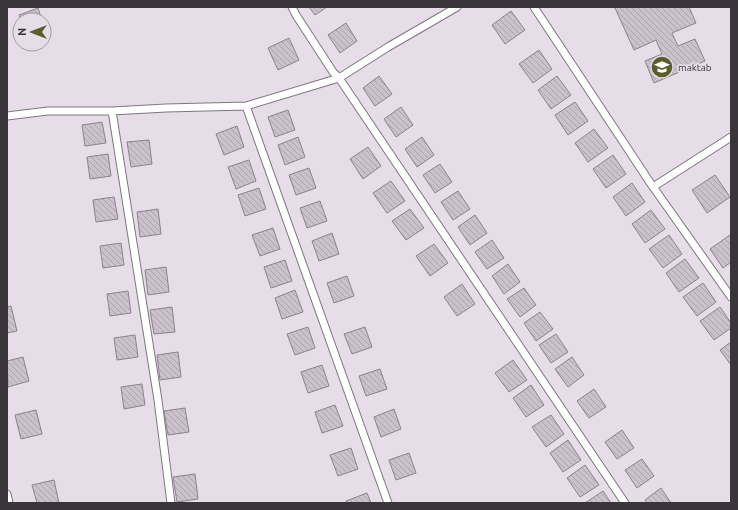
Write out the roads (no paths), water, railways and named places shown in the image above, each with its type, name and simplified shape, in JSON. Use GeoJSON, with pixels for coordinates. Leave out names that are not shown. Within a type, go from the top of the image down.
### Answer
{"type":"FeatureCollection","features":[{"type":"Feature","properties":{"kind":"lane"},"geometry":{"type":"LineString","coordinates":[[292,7],[333,72],[339,78],[625,503]]}},
{"type":"Feature","properties":{"kind":"lane"},"geometry":{"type":"LineString","coordinates":[[7,116],[48,111],[112,112],[166,108],[246,106],[339,78],[457,7]]}},
{"type":"Feature","properties":{"kind":"lane"},"geometry":{"type":"LineString","coordinates":[[534,7],[653,187],[731,297]]}},
{"type":"Feature","properties":{"kind":"lane"},"geometry":{"type":"LineString","coordinates":[[246,106],[388,503]]}},
{"type":"Feature","properties":{"kind":"lane"},"geometry":{"type":"LineString","coordinates":[[112,112],[158,400],[171,503]]}},
{"type":"Feature","properties":{"kind":"lane"},"geometry":{"type":"LineString","coordinates":[[653,187],[731,137]]}},
{"type":"Feature","properties":{"kind":"lane"},"geometry":{"type":"LineString","coordinates":[[7,494],[9,503]]}},
{"type":"Feature","properties":{"kind":"place","name":"maktab"},"geometry":{"type":"Point","coordinates":[662,67]}}]}
